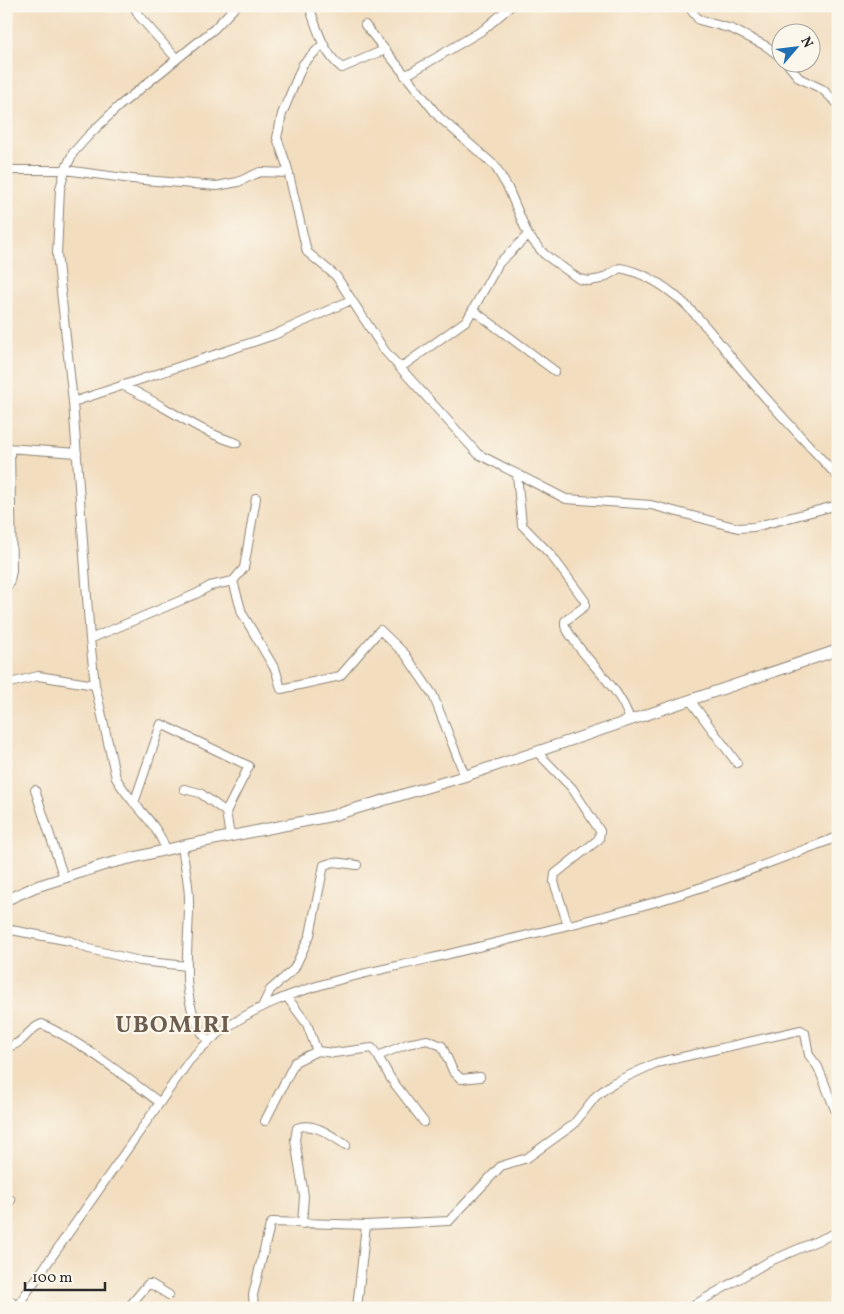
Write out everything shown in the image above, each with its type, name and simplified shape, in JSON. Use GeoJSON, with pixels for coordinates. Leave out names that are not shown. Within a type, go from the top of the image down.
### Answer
{"type":"FeatureCollection","features":[{"type":"Feature","properties":{"kind":"main road"},"geometry":{"type":"LineString","coordinates":[[6,900],[64,878],[166,850],[332,816],[465,776],[838,650]]}},
{"type":"Feature","properties":{"kind":"street"},"geometry":{"type":"LineString","coordinates":[[134,6],[139,16],[176,58]]}},
{"type":"Feature","properties":{"kind":"street"},"geometry":{"type":"LineString","coordinates":[[166,850],[160,833],[134,803],[116,778],[94,685],[73,402],[57,254],[60,189],[65,170],[73,153],[88,136],[119,106],[214,29],[236,6]]}},
{"type":"Feature","properties":{"kind":"street"},"geometry":{"type":"LineString","coordinates":[[308,6],[323,44],[333,60],[342,68],[384,50]]}},
{"type":"Feature","properties":{"kind":"street"},"geometry":{"type":"LineString","coordinates":[[405,76],[483,30],[511,6]]}},
{"type":"Feature","properties":{"kind":"street"},"geometry":{"type":"LineString","coordinates":[[691,6],[699,20],[732,30],[772,50]]}},
{"type":"Feature","properties":{"kind":"street"},"geometry":{"type":"LineString","coordinates":[[365,24],[439,117],[495,166],[508,188],[528,235],[544,254],[578,279],[588,281],[601,279],[620,268],[637,271],[656,281],[702,319],[745,375],[838,477]]}},
{"type":"Feature","properties":{"kind":"street"},"geometry":{"type":"LineString","coordinates":[[323,44],[303,64],[282,114],[277,138],[289,173],[307,252],[336,276],[385,350],[478,454],[566,499],[651,505],[738,528],[754,527],[838,504]]}},
{"type":"Feature","properties":{"kind":"street"},"geometry":{"type":"LineString","coordinates":[[794,72],[799,78],[822,89],[838,104]]}},
{"type":"Feature","properties":{"kind":"street"},"geometry":{"type":"LineString","coordinates":[[6,170],[65,170],[132,179],[217,186],[238,182],[260,172],[289,173]]}},
{"type":"Feature","properties":{"kind":"street"},"geometry":{"type":"LineString","coordinates":[[400,368],[467,320],[499,264],[528,235]]}},
{"type":"Feature","properties":{"kind":"street"},"geometry":{"type":"LineString","coordinates":[[73,402],[274,335],[351,300]]}},
{"type":"Feature","properties":{"kind":"street"},"geometry":{"type":"LineString","coordinates":[[473,310],[555,371]]}},
{"type":"Feature","properties":{"kind":"street"},"geometry":{"type":"LineString","coordinates":[[122,386],[152,399],[219,438],[237,443]]}},
{"type":"Feature","properties":{"kind":"street"},"geometry":{"type":"LineString","coordinates":[[6,588],[10,584],[12,571],[9,539],[8,448],[77,453]]}},
{"type":"Feature","properties":{"kind":"street"},"geometry":{"type":"LineString","coordinates":[[517,475],[522,525],[551,555],[585,601],[585,606],[565,621],[565,626],[578,647],[621,697],[630,720]]}},
{"type":"Feature","properties":{"kind":"street"},"geometry":{"type":"LineString","coordinates":[[90,639],[180,601],[210,586],[233,581],[244,568],[256,498]]}},
{"type":"Feature","properties":{"kind":"street"},"geometry":{"type":"LineString","coordinates":[[233,581],[242,613],[276,671],[281,689],[340,676],[380,630],[405,654],[433,695],[465,776]]}},
{"type":"Feature","properties":{"kind":"street"},"geometry":{"type":"LineString","coordinates":[[6,684],[38,676],[94,685]]}},
{"type":"Feature","properties":{"kind":"street"},"geometry":{"type":"LineString","coordinates":[[690,700],[737,763]]}},
{"type":"Feature","properties":{"kind":"street"},"geometry":{"type":"LineString","coordinates":[[134,803],[162,724],[249,766],[226,812],[230,836]]}},
{"type":"Feature","properties":{"kind":"street"},"geometry":{"type":"LineString","coordinates":[[537,752],[572,788],[600,831],[599,839],[555,874],[554,882],[568,925]]}},
{"type":"Feature","properties":{"kind":"street"},"geometry":{"type":"LineString","coordinates":[[184,789],[200,793],[226,812]]}},
{"type":"Feature","properties":{"kind":"street"},"geometry":{"type":"LineString","coordinates":[[35,790],[64,878]]}},
{"type":"Feature","properties":{"kind":"street"},"geometry":{"type":"LineString","coordinates":[[6,1297],[17,1307],[159,1102],[207,1040],[238,1018],[286,996],[339,980],[568,925],[677,895],[838,836]]}},
{"type":"Feature","properties":{"kind":"street"},"geometry":{"type":"LineString","coordinates":[[182,846],[189,897],[187,966],[191,1008],[200,1031],[207,1040]]}},
{"type":"Feature","properties":{"kind":"street"},"geometry":{"type":"LineString","coordinates":[[264,1005],[270,990],[294,968],[310,935],[324,865],[334,862],[356,865]]}},
{"type":"Feature","properties":{"kind":"street"},"geometry":{"type":"LineString","coordinates":[[6,928],[70,941],[89,949],[140,961],[187,966]]}},
{"type":"Feature","properties":{"kind":"street"},"geometry":{"type":"LineString","coordinates":[[286,996],[307,1024],[317,1051]]}},
{"type":"Feature","properties":{"kind":"street"},"geometry":{"type":"LineString","coordinates":[[6,1046],[18,1045],[36,1026],[42,1024],[57,1031],[120,1072],[159,1102]]}},
{"type":"Feature","properties":{"kind":"street"},"geometry":{"type":"LineString","coordinates":[[254,1308],[253,1295],[270,1225],[277,1220],[302,1224],[366,1225],[449,1221],[501,1166],[526,1158],[573,1125],[596,1096],[613,1083],[656,1063],[797,1030],[804,1033],[809,1055],[818,1067],[838,1117]]}},
{"type":"Feature","properties":{"kind":"street"},"geometry":{"type":"LineString","coordinates":[[378,1056],[406,1044],[427,1040],[442,1046],[453,1071],[461,1079],[480,1078]]}},
{"type":"Feature","properties":{"kind":"street"},"geometry":{"type":"LineString","coordinates":[[265,1121],[294,1062],[317,1051],[334,1053],[372,1048],[391,1078],[424,1122]]}},
{"type":"Feature","properties":{"kind":"street"},"geometry":{"type":"LineString","coordinates":[[302,1224],[304,1203],[295,1140],[297,1128],[307,1126],[322,1130],[346,1145]]}},
{"type":"Feature","properties":{"kind":"street"},"geometry":{"type":"LineString","coordinates":[[357,1308],[366,1225]]}},
{"type":"Feature","properties":{"kind":"street"},"geometry":{"type":"LineString","coordinates":[[689,1308],[768,1262],[838,1232]]}},
{"type":"Feature","properties":{"kind":"street"},"geometry":{"type":"LineString","coordinates":[[128,1308],[148,1284],[151,1284],[168,1296]]}},
{"type":"Feature","properties":{"kind":"district","name":"UBOMIRI"},"geometry":{"type":"Point","coordinates":[173,1026]}}]}
